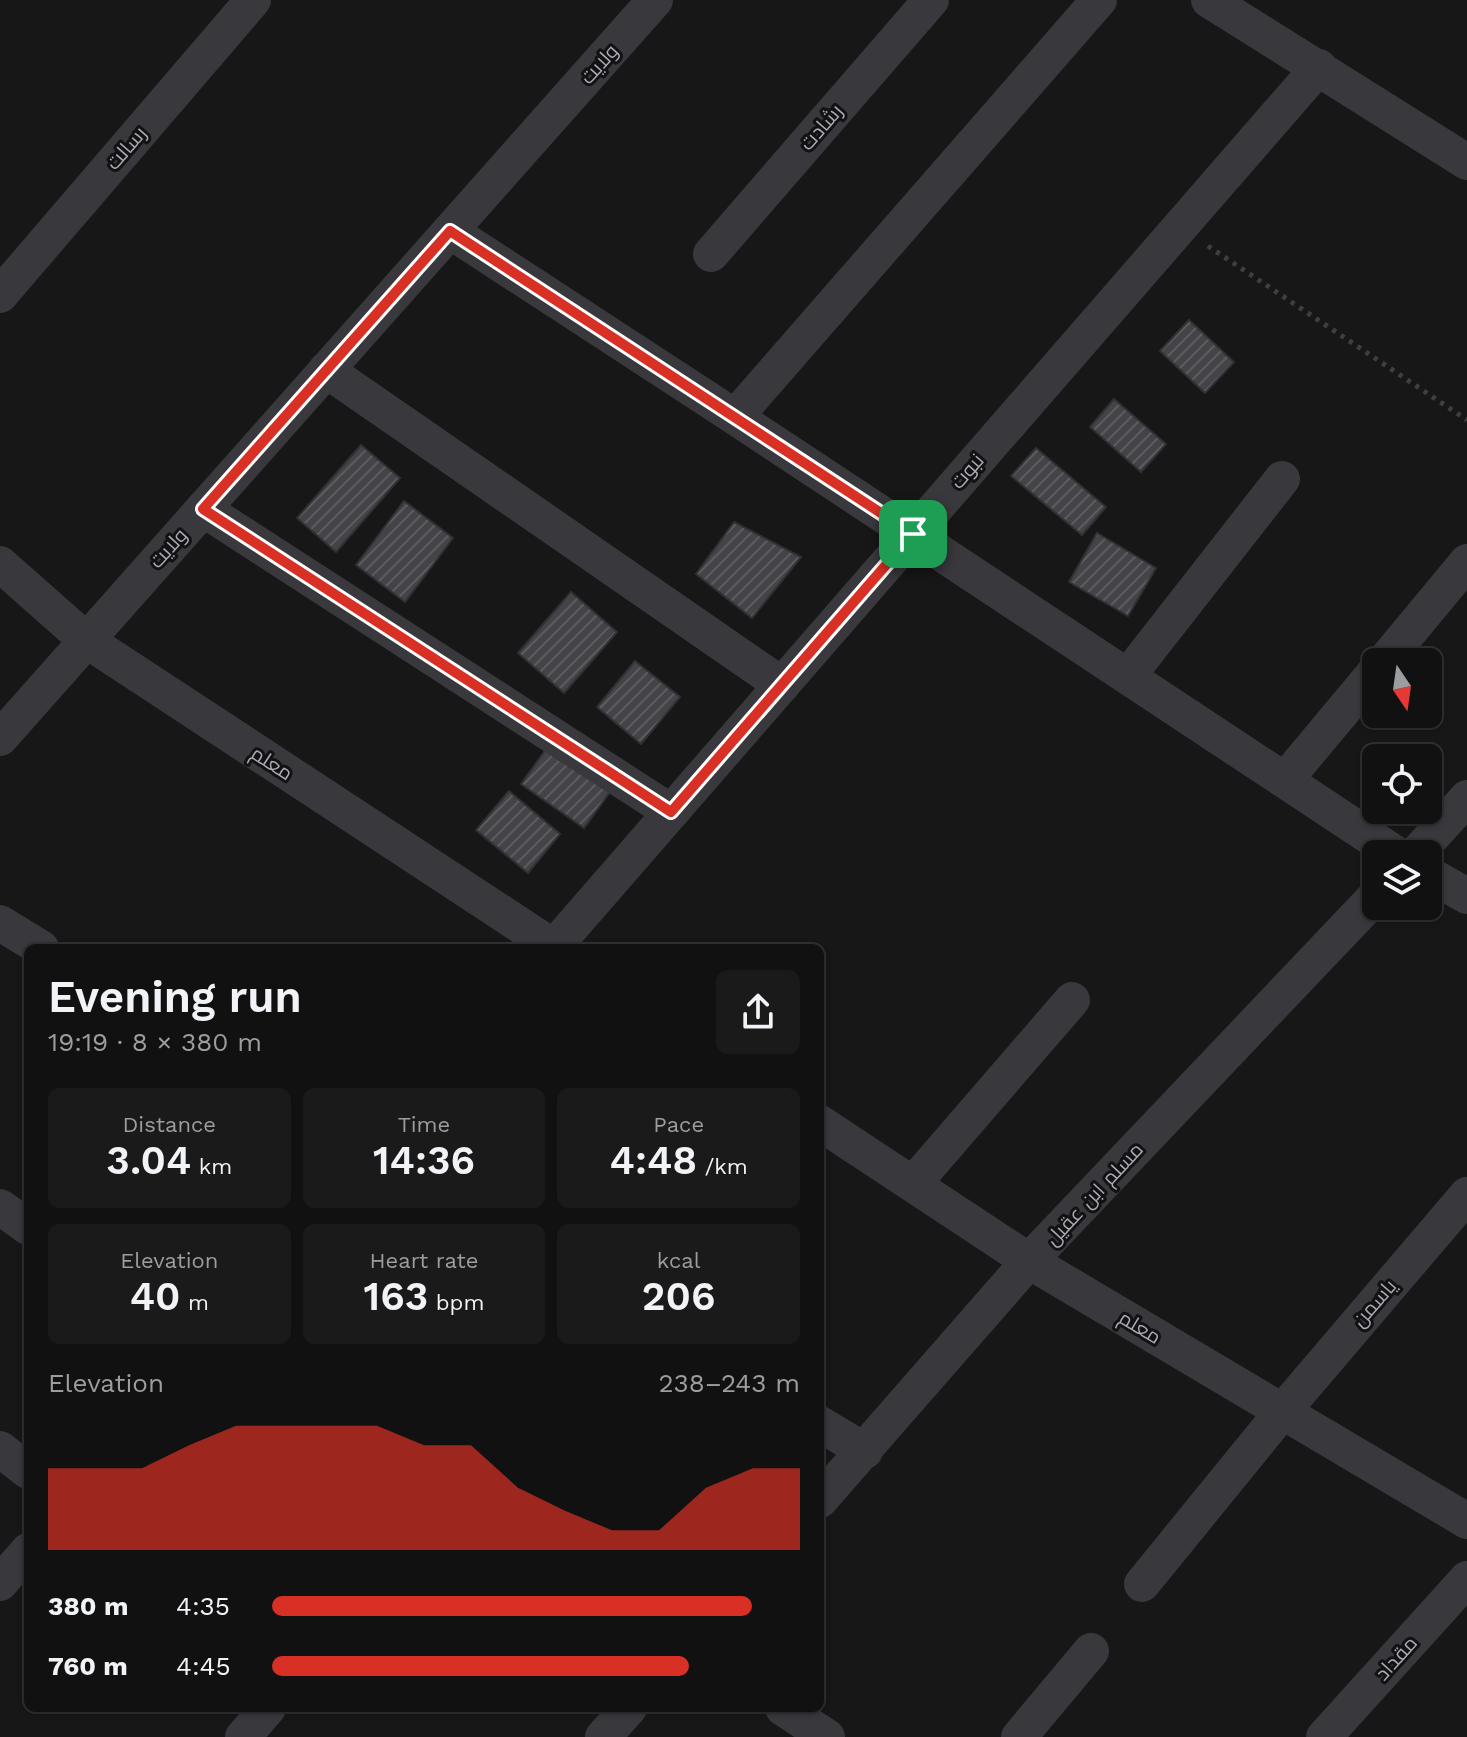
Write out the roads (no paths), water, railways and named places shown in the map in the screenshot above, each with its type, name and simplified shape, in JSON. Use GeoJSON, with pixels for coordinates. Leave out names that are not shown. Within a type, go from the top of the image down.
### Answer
{"type":"FeatureCollection","features":[{"type":"Feature","properties":{"kind":"street","name":"رسالت"},"geometry":{"type":"LineString","coordinates":[[0,295],[253,0]]}},
{"type":"Feature","properties":{"kind":"street","name":"ولایت"},"geometry":{"type":"LineString","coordinates":[[0,738],[655,0]]}},
{"type":"Feature","properties":{"kind":"street","name":"رشادت"},"geometry":{"type":"LineString","coordinates":[[711,254],[931,0]]}},
{"type":"Feature","properties":{"kind":"street"},"geometry":{"type":"LineString","coordinates":[[735,417],[1099,0]]}},
{"type":"Feature","properties":{"kind":"street"},"geometry":{"type":"LineString","coordinates":[[1209,0],[1467,162]]}},
{"type":"Feature","properties":{"kind":"street","name":"نبوت"},"geometry":{"type":"LineString","coordinates":[[557,944],[1319,67]]}},
{"type":"Feature","properties":{"kind":"street"},"geometry":{"type":"LineString","coordinates":[[450,231],[1375,840]]}},
{"type":"Feature","properties":{"kind":"street"},"geometry":{"type":"LineString","coordinates":[[326,370],[782,685]]}},
{"type":"Feature","properties":{"kind":"street"},"geometry":{"type":"LineString","coordinates":[[1128,676],[1282,479]]}},
{"type":"Feature","properties":{"kind":"street"},"geometry":{"type":"LineString","coordinates":[[203,509],[671,812]]}},
{"type":"Feature","properties":{"kind":"street"},"geometry":{"type":"LineString","coordinates":[[1396,648],[1467,562]]}},
{"type":"Feature","properties":{"kind":"street","name":"معلم"},"geometry":{"type":"LineString","coordinates":[[0,564],[86,640],[548,944]]}},
{"type":"Feature","properties":{"kind":"street"},"geometry":{"type":"LineString","coordinates":[[1285,780],[1362,688]]}},
{"type":"Feature","properties":{"kind":"street"},"geometry":{"type":"LineString","coordinates":[[1429,840],[1467,798]]}},
{"type":"Feature","properties":{"kind":"street"},"geometry":{"type":"LineString","coordinates":[[1442,882],[1467,896]]}},
{"type":"Feature","properties":{"kind":"street","name":"مسلم ابن عقیل"},"geometry":{"type":"LineString","coordinates":[[824,1496],[1029,1261],[1362,911]]}},
{"type":"Feature","properties":{"kind":"street"},"geometry":{"type":"LineString","coordinates":[[0,923],[34,944]]}},
{"type":"Feature","properties":{"kind":"street"},"geometry":{"type":"LineString","coordinates":[[913,1184],[1072,1000]]}},
{"type":"Feature","properties":{"kind":"street","name":"معلم"},"geometry":{"type":"LineString","coordinates":[[824,1126],[1029,1261],[1467,1521]]}},
{"type":"Feature","properties":{"kind":"street","name":"یاسمن"},"geometry":{"type":"LineString","coordinates":[[1142,1584],[1282,1412],[1467,1195]]}},
{"type":"Feature","properties":{"kind":"street"},"geometry":{"type":"LineString","coordinates":[[0,1207],[24,1224]]}},
{"type":"Feature","properties":{"kind":"street"},"geometry":{"type":"LineString","coordinates":[[824,1426],[865,1451]]}},
{"type":"Feature","properties":{"kind":"street"},"geometry":{"type":"LineString","coordinates":[[0,1449],[24,1468]]}},
{"type":"Feature","properties":{"kind":"street"},"geometry":{"type":"LineString","coordinates":[[0,1583],[24,1556]]}},
{"type":"Feature","properties":{"kind":"street","name":"مقداد"},"geometry":{"type":"LineString","coordinates":[[1324,1737],[1467,1579]]}},
{"type":"Feature","properties":{"kind":"street"},"geometry":{"type":"LineString","coordinates":[[1019,1737],[1091,1651]]}},
{"type":"Feature","properties":{"kind":"street"},"geometry":{"type":"LineString","coordinates":[[243,1737],[265,1712]]}},
{"type":"Feature","properties":{"kind":"street"},"geometry":{"type":"LineString","coordinates":[[603,1737],[625,1712]]}},
{"type":"Feature","properties":{"kind":"street"},"geometry":{"type":"LineString","coordinates":[[789,1712],[827,1737]]}}]}
